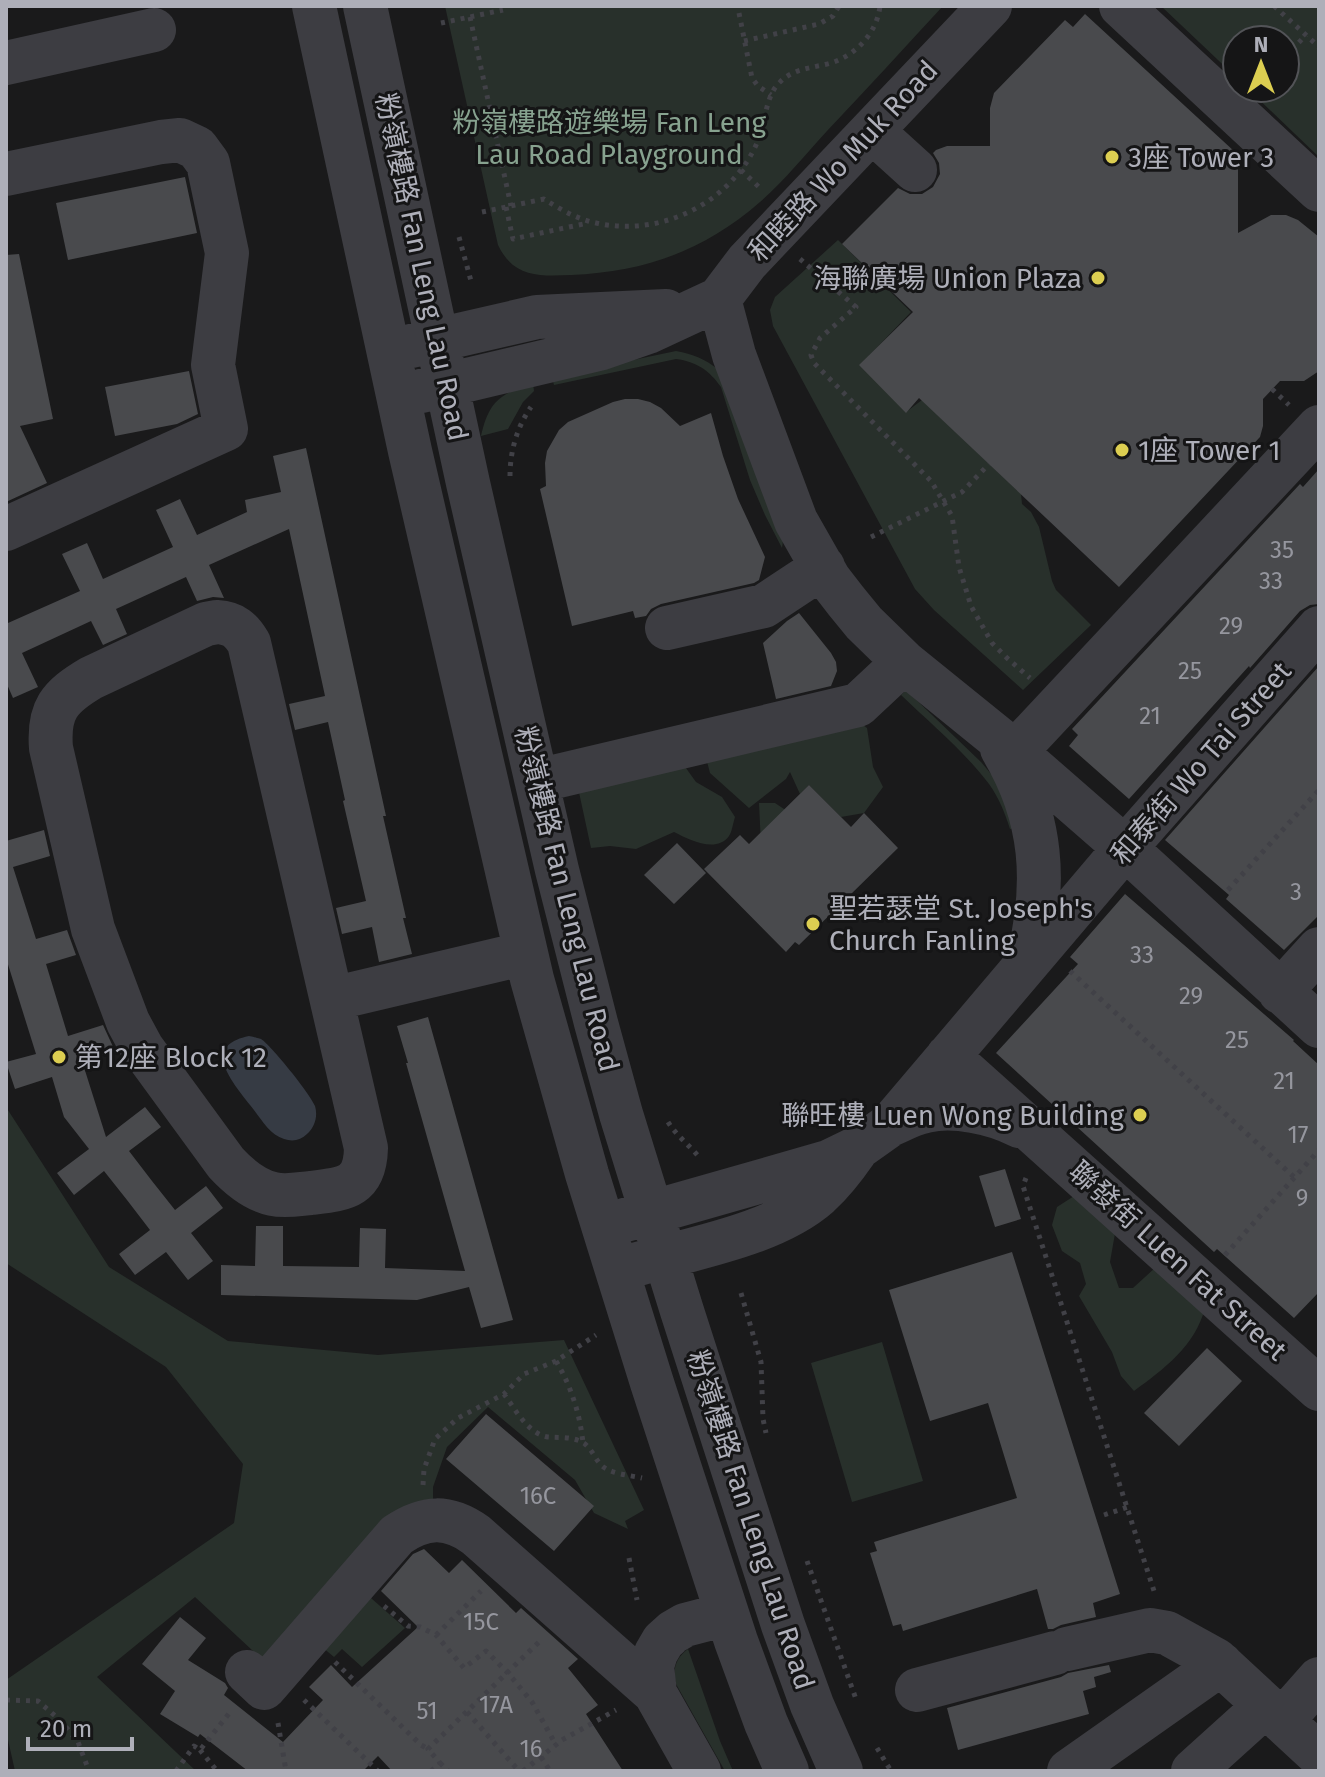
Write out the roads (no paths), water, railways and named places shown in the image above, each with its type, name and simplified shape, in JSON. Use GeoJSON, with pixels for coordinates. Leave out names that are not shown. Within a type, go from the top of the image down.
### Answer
{"type":"FeatureCollection","features":[{"type":"Feature","properties":{"kind":"street","name":"粉嶺樓路 Fan Leng Lau Road"},"geometry":{"type":"LineString","coordinates":[[314,6],[526,953],[559,1077],[727,1614],[766,1723],[787,1771]]}},
{"type":"Feature","properties":{"kind":"street","name":"粉嶺樓路 Fan Leng Lau Road"},"geometry":{"type":"LineString","coordinates":[[365,6],[447,385],[583,978],[651,1212],[783,1625],[812,1705],[841,1771]]}},
{"type":"Feature","properties":{"kind":"street","name":"和睦路 Wo Muk Road"},"geometry":{"type":"LineString","coordinates":[[399,396],[602,348],[648,332],[706,304],[990,6]]}},
{"type":"Feature","properties":{"kind":"street"},"geometry":{"type":"LineString","coordinates":[[1121,6],[1319,190]]}},
{"type":"Feature","properties":{"kind":"street"},"geometry":{"type":"LineString","coordinates":[[6,63],[154,30]]}},
{"type":"Feature","properties":{"kind":"street"},"geometry":{"type":"LineString","coordinates":[[872,131],[915,170]]}},
{"type":"Feature","properties":{"kind":"street"},"geometry":{"type":"LineString","coordinates":[[6,174],[180,140],[197,148],[208,163],[227,253],[213,365],[226,429],[6,529]]}},
{"type":"Feature","properties":{"kind":"street"},"geometry":{"type":"LineString","coordinates":[[389,351],[537,317],[706,304],[734,355],[796,521],[823,567],[864,623],[904,662],[1004,742],[1125,848],[1319,1026]]}},
{"type":"Feature","properties":{"kind":"street"},"geometry":{"type":"LineString","coordinates":[[1004,742],[1060,703],[1318,430]]}},
{"type":"Feature","properties":{"kind":"street"},"geometry":{"type":"LineString","coordinates":[[667,628],[764,606],[823,567]]}},
{"type":"Feature","properties":{"kind":"street"},"geometry":{"type":"LineString","coordinates":[[228,623],[244,634],[249,643],[332,999],[366,1148],[366,1164],[357,1179],[343,1189],[288,1196],[273,1194],[241,1178],[226,1163],[142,1048],[128,1022],[93,929],[51,748],[51,720],[55,708],[75,687],[206,624],[228,623]]}},
{"type":"Feature","properties":{"kind":"street","name":"和泰街 Wo Tai Street"},"geometry":{"type":"LineString","coordinates":[[618,1270],[760,1229],[790,1215],[817,1197],[948,1056],[1044,962],[1125,848],[1319,628]]}},
{"type":"Feature","properties":{"kind":"street"},"geometry":{"type":"LineString","coordinates":[[537,781],[858,705],[904,662]]}},
{"type":"Feature","properties":{"kind":"street"},"geometry":{"type":"LineString","coordinates":[[1004,742],[1034,826],[1039,860],[1038,917],[1044,962]]}},
{"type":"Feature","properties":{"kind":"street"},"geometry":{"type":"LineString","coordinates":[[1280,992],[1319,949]]}},
{"type":"Feature","properties":{"kind":"street"},"geometry":{"type":"LineString","coordinates":[[332,999],[526,953]]}},
{"type":"Feature","properties":{"kind":"street","name":"聯發街 Luen Fat Street"},"geometry":{"type":"LineString","coordinates":[[948,1056],[1032,1154],[1315,1375]]}},
{"type":"Feature","properties":{"kind":"street","name":"聯發街 Luen Fat Street"},"geometry":{"type":"LineString","coordinates":[[874,1136],[927,1110],[988,1113],[1004,1118],[1032,1154]]}},
{"type":"Feature","properties":{"kind":"street","name":"和泰街 Wo Tai Street"},"geometry":{"type":"LineString","coordinates":[[604,1226],[828,1162],[874,1136]]}},
{"type":"Feature","properties":{"kind":"street"},"geometry":{"type":"LineString","coordinates":[[264,1689],[397,1535],[421,1522],[450,1521],[464,1527],[509,1564],[699,1771]]}},
{"type":"Feature","properties":{"kind":"street"},"geometry":{"type":"LineString","coordinates":[[917,1690],[1061,1651],[1153,1613],[1167,1633],[1205,1652],[1221,1664],[1319,1755]]}},
{"type":"Feature","properties":{"kind":"street"},"geometry":{"type":"LineString","coordinates":[[636,1701],[663,1641],[685,1625],[727,1614]]}},
{"type":"Feature","properties":{"kind":"street"},"geometry":{"type":"LineString","coordinates":[[1069,1771],[1221,1664]]}},
{"type":"Feature","properties":{"kind":"street"},"geometry":{"type":"LineString","coordinates":[[1193,1771],[1319,1679]]}},
{"type":"Feature","properties":{"kind":"place","name":"3座 Tower 3"},"geometry":{"type":"Point","coordinates":[1112,157]}},
{"type":"Feature","properties":{"kind":"place","name":"海聯廣場 Union Plaza"},"geometry":{"type":"Point","coordinates":[1098,278]}},
{"type":"Feature","properties":{"kind":"place","name":"1座 Tower 1"},"geometry":{"type":"Point","coordinates":[1122,450]}},
{"type":"Feature","properties":{"kind":"place","name":"聖若瑟堂 St. Joseph's Church Fanling"},"geometry":{"type":"Point","coordinates":[813,924]}},
{"type":"Feature","properties":{"kind":"place","name":"第12座 Block 12"},"geometry":{"type":"Point","coordinates":[59,1057]}},
{"type":"Feature","properties":{"kind":"place","name":"聯旺樓 Luen Wong Building"},"geometry":{"type":"Point","coordinates":[1140,1115]}},
{"type":"Feature","properties":{"kind":"park label","name":"粉嶺樓路遊樂場 Fan Leng Lau Road Playground"},"geometry":{"type":"Point","coordinates":[609,138]}}]}
